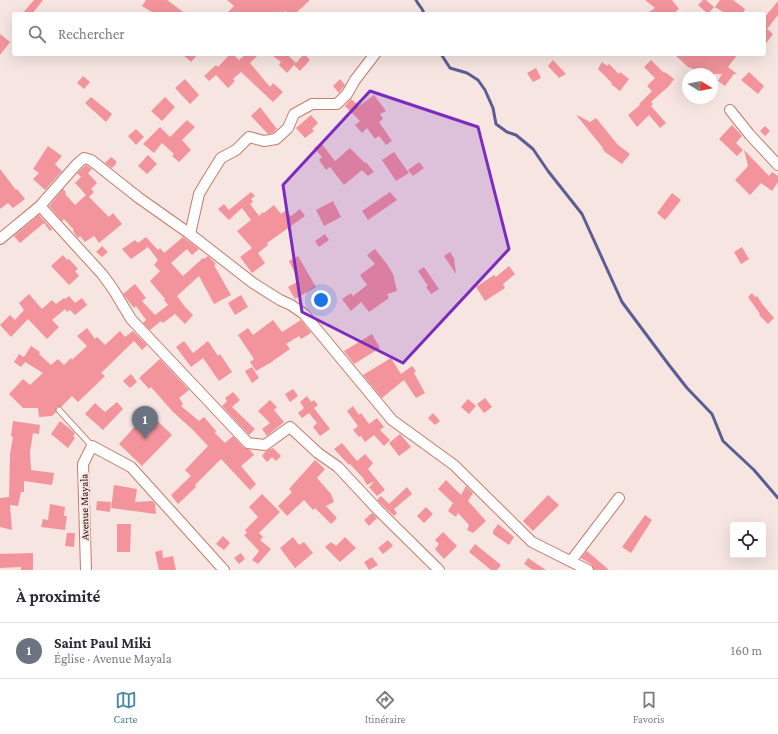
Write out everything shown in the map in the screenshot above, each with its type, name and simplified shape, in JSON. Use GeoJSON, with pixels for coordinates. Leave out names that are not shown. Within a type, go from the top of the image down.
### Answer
{"type":"FeatureCollection","features":[{"type":"Feature","properties":{"kind":"street"},"geometry":{"type":"LineString","coordinates":[[190,234],[199,194],[221,158],[236,150],[248,137],[264,141],[276,139],[288,128],[294,114],[312,104],[338,104],[347,94],[355,80],[373,56]]}},
{"type":"Feature","properties":{"kind":"street"},"geometry":{"type":"LineString","coordinates":[[730,110],[750,136],[778,165]]}},
{"type":"Feature","properties":{"kind":"street"},"geometry":{"type":"LineString","coordinates":[[0,239],[40,206],[76,164],[84,158],[91,160],[138,198],[190,234],[253,283],[304,314],[392,420],[454,465],[532,542],[574,565],[588,570]]}},
{"type":"Feature","properties":{"kind":"street"},"geometry":{"type":"LineString","coordinates":[[40,206],[102,274],[114,289],[131,319],[248,443],[264,446],[290,427],[318,453],[338,467],[378,510],[439,570]]}},
{"type":"Feature","properties":{"kind":"street"},"geometry":{"type":"LineString","coordinates":[[92,446],[131,467],[224,570]]}},
{"type":"Feature","properties":{"kind":"street","name":"Avenue Mayala"},"geometry":{"type":"LineString","coordinates":[[86,570],[83,464],[92,446]]}},
{"type":"Feature","properties":{"kind":"street"},"geometry":{"type":"LineString","coordinates":[[574,565],[619,498]]}},
{"type":"Feature","properties":{"kind":"lane"},"geometry":{"type":"LineString","coordinates":[[59,410],[92,446]]}},
{"type":"Feature","properties":{"kind":"highlighted area"},"geometry":{"type":"Polygon","coordinates":[[[370,91],[478,127],[509,249],[403,363],[302,312],[283,185],[370,91]]]}},
{"type":"Feature","properties":{"kind":"building"},"geometry":{"type":"Polygon","coordinates":[[[34,0],[43,0],[34,12],[24,12],[34,0]]]}},
{"type":"Feature","properties":{"kind":"building"},"geometry":{"type":"Polygon","coordinates":[[[146,0],[167,0],[183,12],[152,12],[142,6],[146,0]]]}},
{"type":"Feature","properties":{"kind":"building"},"geometry":{"type":"Polygon","coordinates":[[[227,0],[310,0],[297,12],[228,12],[234,6],[227,0]]]}},
{"type":"Feature","properties":{"kind":"building"},"geometry":{"type":"Polygon","coordinates":[[[645,0],[672,0],[679,9],[675,12],[649,12],[655,8],[645,0]]]}},
{"type":"Feature","properties":{"kind":"building"},"geometry":{"type":"Polygon","coordinates":[[[703,0],[706,0],[714,7],[710,12],[706,12],[698,5],[703,0]]]}},
{"type":"Feature","properties":{"kind":"building"},"geometry":{"type":"Polygon","coordinates":[[[720,0],[733,0],[745,9],[743,12],[723,12],[715,7],[720,0]]]}},
{"type":"Feature","properties":{"kind":"building"},"geometry":{"type":"Polygon","coordinates":[[[778,1],[778,15],[767,29],[773,34],[766,43],[766,16],[778,1]]]}},
{"type":"Feature","properties":{"kind":"building"},"geometry":{"type":"Polygon","coordinates":[[[0,34],[10,42],[0,55],[0,34]]]}},
{"type":"Feature","properties":{"kind":"building"},"geometry":{"type":"Polygon","coordinates":[[[184,56],[196,56],[191,62],[184,56]]]}},
{"type":"Feature","properties":{"kind":"building"},"geometry":{"type":"Polygon","coordinates":[[[228,56],[235,56],[239,60],[244,56],[257,56],[250,63],[270,87],[273,83],[283,92],[273,102],[241,72],[233,79],[235,81],[228,88],[216,75],[209,81],[204,76],[216,65],[218,67],[228,56]]]}},
{"type":"Feature","properties":{"kind":"building"},"geometry":{"type":"Polygon","coordinates":[[[273,56],[289,56],[296,63],[302,56],[306,56],[310,60],[300,71],[294,65],[287,73],[279,65],[281,62],[273,56]]]}},
{"type":"Feature","properties":{"kind":"building"},"geometry":{"type":"Polygon","coordinates":[[[676,56],[736,56],[728,67],[737,74],[734,74],[725,86],[718,81],[722,74],[718,74],[718,68],[689,68],[676,56]]]}},
{"type":"Feature","properties":{"kind":"building"},"geometry":{"type":"Polygon","coordinates":[[[553,60],[566,74],[559,78],[548,66],[553,60]]]}},
{"type":"Feature","properties":{"kind":"building"},"geometry":{"type":"Polygon","coordinates":[[[651,60],[664,73],[665,72],[674,79],[669,86],[651,102],[653,104],[651,106],[666,123],[660,128],[649,115],[637,127],[628,115],[640,105],[639,104],[652,91],[647,86],[655,78],[644,67],[651,60]]]}},
{"type":"Feature","properties":{"kind":"building"},"geometry":{"type":"Polygon","coordinates":[[[602,62],[607,66],[609,64],[619,74],[620,72],[629,79],[620,91],[611,84],[612,83],[598,69],[602,62]]]}},
{"type":"Feature","properties":{"kind":"building"},"geometry":{"type":"Polygon","coordinates":[[[536,68],[541,78],[533,82],[527,73],[536,68]]]}},
{"type":"Feature","properties":{"kind":"building"},"geometry":{"type":"Polygon","coordinates":[[[749,72],[764,86],[758,94],[741,80],[749,72]]]}},
{"type":"Feature","properties":{"kind":"building"},"geometry":{"type":"Polygon","coordinates":[[[83,76],[90,82],[84,89],[77,83],[83,76]]]}},
{"type":"Feature","properties":{"kind":"building"},"geometry":{"type":"Polygon","coordinates":[[[185,79],[199,95],[190,104],[175,88],[185,79]]]}},
{"type":"Feature","properties":{"kind":"building"},"geometry":{"type":"Polygon","coordinates":[[[340,79],[345,85],[339,93],[333,86],[340,79]]]}},
{"type":"Feature","properties":{"kind":"building"},"geometry":{"type":"Polygon","coordinates":[[[374,95],[386,111],[380,114],[383,119],[379,122],[392,141],[386,145],[379,136],[375,139],[367,128],[362,133],[355,125],[360,121],[345,106],[351,99],[359,106],[374,95]]]}},
{"type":"Feature","properties":{"kind":"building"},"geometry":{"type":"Polygon","coordinates":[[[91,97],[112,114],[106,122],[85,103],[91,97]]]}},
{"type":"Feature","properties":{"kind":"building"},"geometry":{"type":"Polygon","coordinates":[[[165,97],[175,107],[162,121],[151,111],[165,97]]]}},
{"type":"Feature","properties":{"kind":"building"},"geometry":{"type":"Polygon","coordinates":[[[260,107],[277,129],[273,133],[268,134],[251,116],[260,107]]]}},
{"type":"Feature","properties":{"kind":"building"},"geometry":{"type":"Polygon","coordinates":[[[311,115],[318,123],[312,129],[314,131],[305,138],[296,128],[311,115]]]}},
{"type":"Feature","properties":{"kind":"building"},"geometry":{"type":"Polygon","coordinates":[[[577,115],[590,122],[596,118],[618,145],[630,154],[622,164],[605,152],[577,115]]]}},
{"type":"Feature","properties":{"kind":"building"},"geometry":{"type":"Polygon","coordinates":[[[187,120],[195,127],[182,140],[191,150],[179,162],[172,156],[174,154],[162,143],[154,153],[143,144],[160,127],[170,137],[187,120]]]}},
{"type":"Feature","properties":{"kind":"building"},"geometry":{"type":"Polygon","coordinates":[[[732,125],[742,136],[736,143],[743,150],[737,156],[719,139],[732,125]]]}},
{"type":"Feature","properties":{"kind":"building"},"geometry":{"type":"Polygon","coordinates":[[[765,126],[770,131],[765,136],[760,131],[765,126]]]}},
{"type":"Feature","properties":{"kind":"building"},"geometry":{"type":"Polygon","coordinates":[[[136,129],[144,137],[136,145],[128,136],[136,129]]]}},
{"type":"Feature","properties":{"kind":"building"},"geometry":{"type":"Polygon","coordinates":[[[321,143],[335,161],[350,148],[365,163],[366,162],[374,172],[368,176],[362,170],[344,185],[330,167],[326,170],[319,160],[322,157],[314,148],[321,143]]]}},
{"type":"Feature","properties":{"kind":"building"},"geometry":{"type":"Polygon","coordinates":[[[48,146],[62,156],[55,164],[62,171],[45,190],[33,179],[39,173],[33,169],[48,146]]]}},
{"type":"Feature","properties":{"kind":"building"},"geometry":{"type":"Polygon","coordinates":[[[744,150],[769,176],[772,172],[778,176],[778,182],[772,191],[761,183],[750,195],[735,180],[748,166],[744,150]]]}},
{"type":"Feature","properties":{"kind":"building"},"geometry":{"type":"Polygon","coordinates":[[[394,152],[409,173],[396,181],[382,160],[394,152]]]}},
{"type":"Feature","properties":{"kind":"building"},"geometry":{"type":"Polygon","coordinates":[[[148,155],[157,164],[147,174],[138,166],[148,155]]]}},
{"type":"Feature","properties":{"kind":"building"},"geometry":{"type":"Polygon","coordinates":[[[111,157],[116,161],[116,164],[112,168],[105,163],[111,157]]]}},
{"type":"Feature","properties":{"kind":"building"},"geometry":{"type":"Polygon","coordinates":[[[419,162],[424,168],[413,176],[408,170],[419,162]]]}},
{"type":"Feature","properties":{"kind":"building"},"geometry":{"type":"Polygon","coordinates":[[[86,165],[92,169],[88,173],[97,183],[91,189],[94,192],[89,197],[109,217],[113,213],[122,224],[99,243],[94,236],[85,242],[80,236],[78,238],[73,231],[74,230],[64,219],[62,221],[49,206],[63,189],[66,192],[65,194],[75,205],[86,195],[75,183],[81,177],[77,173],[86,165]]]}},
{"type":"Feature","properties":{"kind":"building"},"geometry":{"type":"Polygon","coordinates":[[[0,169],[25,199],[13,208],[8,203],[0,209],[0,169]]]}},
{"type":"Feature","properties":{"kind":"building"},"geometry":{"type":"Polygon","coordinates":[[[251,192],[255,196],[251,199],[253,202],[250,204],[259,216],[274,205],[281,214],[285,211],[291,216],[300,209],[305,216],[267,243],[268,245],[258,253],[265,263],[252,273],[240,257],[252,248],[237,231],[251,220],[242,208],[229,220],[218,209],[224,204],[229,210],[251,192]]]}},
{"type":"Feature","properties":{"kind":"building"},"geometry":{"type":"Polygon","coordinates":[[[390,192],[397,200],[368,220],[362,211],[390,192]]]}},
{"type":"Feature","properties":{"kind":"building"},"geometry":{"type":"Polygon","coordinates":[[[672,193],[681,200],[665,220],[657,213],[672,193]]]}},
{"type":"Feature","properties":{"kind":"building"},"geometry":{"type":"Polygon","coordinates":[[[333,201],[341,217],[324,226],[316,210],[333,201]]]}},
{"type":"Feature","properties":{"kind":"building"},"geometry":{"type":"Polygon","coordinates":[[[39,215],[52,229],[50,231],[44,223],[20,243],[14,236],[39,215]]]}},
{"type":"Feature","properties":{"kind":"building"},"geometry":{"type":"Polygon","coordinates":[[[325,234],[329,240],[319,247],[315,241],[325,234]]]}},
{"type":"Feature","properties":{"kind":"building"},"geometry":{"type":"Polygon","coordinates":[[[146,237],[158,250],[160,248],[164,253],[183,237],[199,249],[192,255],[187,249],[171,263],[183,276],[203,258],[204,259],[208,256],[216,264],[214,265],[231,295],[214,304],[199,276],[177,296],[193,315],[185,324],[175,314],[163,323],[161,321],[150,330],[143,323],[146,320],[136,306],[134,308],[123,294],[135,284],[146,298],[142,301],[155,315],[168,305],[150,281],[160,271],[154,265],[158,260],[148,247],[131,259],[122,249],[135,240],[138,243],[146,237]]]}},
{"type":"Feature","properties":{"kind":"building"},"geometry":{"type":"Polygon","coordinates":[[[102,246],[108,252],[102,257],[96,252],[102,246]]]}},
{"type":"Feature","properties":{"kind":"building"},"geometry":{"type":"Polygon","coordinates":[[[742,247],[749,259],[741,264],[734,252],[742,247]]]}},
{"type":"Feature","properties":{"kind":"building"},"geometry":{"type":"Polygon","coordinates":[[[375,249],[393,274],[397,291],[387,294],[389,298],[369,312],[361,302],[351,311],[342,299],[351,293],[353,296],[367,285],[360,275],[375,264],[367,255],[375,249]]]}},
{"type":"Feature","properties":{"kind":"building"},"geometry":{"type":"Polygon","coordinates":[[[450,252],[454,258],[456,274],[444,256],[450,252]]]}},
{"type":"Feature","properties":{"kind":"building"},"geometry":{"type":"Polygon","coordinates":[[[63,255],[78,269],[75,271],[79,276],[69,285],[51,266],[63,255]]]}},
{"type":"Feature","properties":{"kind":"building"},"geometry":{"type":"Polygon","coordinates":[[[298,256],[316,287],[295,299],[288,287],[299,281],[289,261],[298,256]]]}},
{"type":"Feature","properties":{"kind":"building"},"geometry":{"type":"Polygon","coordinates":[[[509,266],[515,274],[503,284],[505,288],[485,301],[476,287],[494,275],[496,277],[509,266]]]}},
{"type":"Feature","properties":{"kind":"building"},"geometry":{"type":"Polygon","coordinates":[[[424,267],[439,289],[431,294],[426,287],[428,286],[418,271],[424,267]]]}},
{"type":"Feature","properties":{"kind":"building"},"geometry":{"type":"Polygon","coordinates":[[[752,293],[755,297],[757,296],[774,318],[768,324],[759,315],[760,314],[748,297],[752,293]]]}},
{"type":"Feature","properties":{"kind":"building"},"geometry":{"type":"Polygon","coordinates":[[[29,294],[42,309],[52,300],[56,304],[69,296],[75,303],[82,298],[87,305],[75,315],[70,310],[67,312],[65,309],[52,320],[59,327],[47,339],[28,319],[11,337],[0,325],[10,315],[15,320],[24,310],[19,303],[29,294]]]}},
{"type":"Feature","properties":{"kind":"building"},"geometry":{"type":"Polygon","coordinates":[[[241,295],[248,307],[235,315],[228,303],[241,295]]]}},
{"type":"Feature","properties":{"kind":"building"},"geometry":{"type":"Polygon","coordinates":[[[273,320],[282,332],[301,320],[311,333],[301,339],[299,336],[286,344],[290,349],[256,371],[250,362],[254,359],[238,335],[248,328],[253,335],[273,320]]]}},
{"type":"Feature","properties":{"kind":"building"},"geometry":{"type":"Polygon","coordinates":[[[87,328],[95,339],[97,337],[105,345],[120,331],[125,337],[133,331],[147,345],[142,350],[134,341],[101,373],[105,376],[78,402],[72,396],[61,407],[56,407],[56,412],[52,416],[39,417],[38,408],[23,408],[9,394],[23,379],[30,385],[43,373],[25,362],[21,367],[14,362],[19,354],[24,357],[31,346],[40,352],[39,354],[51,365],[58,359],[64,365],[71,358],[72,360],[87,346],[77,336],[87,328]]]}},
{"type":"Feature","properties":{"kind":"building"},"geometry":{"type":"Polygon","coordinates":[[[372,334],[380,348],[354,364],[344,351],[372,334]]]}},
{"type":"Feature","properties":{"kind":"building"},"geometry":{"type":"Polygon","coordinates":[[[184,341],[193,353],[208,341],[218,356],[220,354],[232,372],[219,381],[203,358],[191,367],[176,347],[184,341]]]}},
{"type":"Feature","properties":{"kind":"building"},"geometry":{"type":"Polygon","coordinates":[[[391,358],[401,374],[412,366],[416,371],[414,373],[425,393],[416,398],[404,380],[382,398],[363,375],[391,358]]]}},
{"type":"Feature","properties":{"kind":"building"},"geometry":{"type":"Polygon","coordinates":[[[160,359],[189,390],[179,398],[183,404],[181,406],[199,421],[204,417],[216,431],[215,433],[225,443],[233,436],[243,447],[250,450],[254,455],[241,466],[256,484],[250,490],[221,459],[195,485],[196,487],[178,504],[171,495],[191,476],[185,470],[208,446],[173,412],[151,387],[149,389],[139,378],[160,359]]]}},
{"type":"Feature","properties":{"kind":"building"},"geometry":{"type":"Polygon","coordinates":[[[252,367],[259,378],[252,383],[245,371],[252,367]]]}},
{"type":"Feature","properties":{"kind":"building"},"geometry":{"type":"Polygon","coordinates":[[[131,374],[137,382],[130,388],[123,381],[131,374]]]}},
{"type":"Feature","properties":{"kind":"building"},"geometry":{"type":"Polygon","coordinates":[[[293,389],[298,396],[290,402],[285,394],[293,389]]]}},
{"type":"Feature","properties":{"kind":"building"},"geometry":{"type":"Polygon","coordinates":[[[233,392],[240,400],[232,407],[255,429],[249,435],[222,406],[227,401],[225,398],[233,392]]]}},
{"type":"Feature","properties":{"kind":"building"},"geometry":{"type":"Polygon","coordinates":[[[307,396],[311,402],[314,400],[318,405],[314,408],[330,429],[320,436],[313,427],[317,423],[309,413],[302,418],[298,413],[304,408],[300,402],[307,396]]]}},
{"type":"Feature","properties":{"kind":"building"},"geometry":{"type":"Polygon","coordinates":[[[485,398],[492,407],[484,413],[477,404],[485,398]]]}},
{"type":"Feature","properties":{"kind":"building"},"geometry":{"type":"Polygon","coordinates":[[[468,399],[476,406],[469,414],[461,407],[468,399]]]}},
{"type":"Feature","properties":{"kind":"building"},"geometry":{"type":"Polygon","coordinates":[[[270,400],[277,407],[274,410],[284,422],[267,436],[262,429],[270,423],[258,411],[270,400]]]}},
{"type":"Feature","properties":{"kind":"building"},"geometry":{"type":"Polygon","coordinates":[[[117,402],[123,409],[103,430],[85,414],[95,403],[105,412],[117,402]]]}},
{"type":"Feature","properties":{"kind":"building"},"geometry":{"type":"Polygon","coordinates":[[[353,406],[359,415],[361,413],[369,424],[377,418],[384,427],[380,430],[390,440],[384,446],[374,435],[365,442],[361,436],[359,437],[353,430],[358,426],[347,411],[353,406]]]}},
{"type":"Feature","properties":{"kind":"building"},"geometry":{"type":"Polygon","coordinates":[[[148,412],[172,435],[142,466],[119,444],[148,412]]]}},
{"type":"Feature","properties":{"kind":"building"},"geometry":{"type":"Polygon","coordinates":[[[433,413],[440,421],[435,425],[428,418],[433,413]]]}},
{"type":"Feature","properties":{"kind":"building"},"geometry":{"type":"Polygon","coordinates":[[[13,421],[40,425],[39,434],[33,433],[30,452],[31,470],[54,473],[52,485],[24,481],[24,492],[21,492],[18,506],[10,505],[12,530],[0,527],[0,498],[9,497],[10,454],[13,437],[11,436],[13,421]]]}},
{"type":"Feature","properties":{"kind":"building"},"geometry":{"type":"Polygon","coordinates":[[[60,421],[75,433],[73,436],[75,438],[68,448],[51,434],[60,421]]]}},
{"type":"Feature","properties":{"kind":"building"},"geometry":{"type":"Polygon","coordinates":[[[400,434],[411,447],[399,456],[389,443],[400,434]]]}},
{"type":"Feature","properties":{"kind":"building"},"geometry":{"type":"Polygon","coordinates":[[[342,443],[357,461],[365,454],[373,463],[368,469],[385,490],[377,496],[369,487],[375,481],[367,485],[364,479],[334,449],[342,443]]]}},
{"type":"Feature","properties":{"kind":"building"},"geometry":{"type":"Polygon","coordinates":[[[273,448],[281,456],[276,461],[272,457],[267,462],[262,456],[266,451],[273,448]]]}},
{"type":"Feature","properties":{"kind":"building"},"geometry":{"type":"Polygon","coordinates":[[[315,460],[325,469],[317,478],[331,494],[334,502],[326,506],[337,518],[331,524],[315,508],[313,510],[304,500],[287,516],[278,506],[292,492],[289,489],[315,460]]]}},
{"type":"Feature","properties":{"kind":"building"},"geometry":{"type":"Polygon","coordinates":[[[446,480],[461,495],[466,486],[473,493],[468,501],[486,521],[473,533],[467,530],[469,525],[458,513],[456,517],[448,511],[453,503],[438,489],[446,480]]]}},
{"type":"Feature","properties":{"kind":"building"},"geometry":{"type":"Polygon","coordinates":[[[114,485],[137,489],[135,502],[153,501],[155,504],[156,514],[111,508],[114,485]]]}},
{"type":"Feature","properties":{"kind":"building"},"geometry":{"type":"Polygon","coordinates":[[[407,487],[412,494],[394,509],[397,513],[394,516],[377,500],[381,496],[389,504],[407,487]]]}},
{"type":"Feature","properties":{"kind":"building"},"geometry":{"type":"Polygon","coordinates":[[[262,494],[280,512],[259,533],[263,537],[260,540],[271,549],[258,564],[252,560],[259,551],[244,535],[247,533],[245,530],[258,517],[249,507],[262,494]]]}},
{"type":"Feature","properties":{"kind":"building"},"geometry":{"type":"Polygon","coordinates":[[[548,495],[559,505],[533,531],[523,521],[548,495]]]}},
{"type":"Feature","properties":{"kind":"building"},"geometry":{"type":"Polygon","coordinates":[[[97,501],[111,502],[110,512],[96,510],[97,501]]]}},
{"type":"Feature","properties":{"kind":"building"},"geometry":{"type":"Polygon","coordinates":[[[50,504],[65,507],[64,516],[67,516],[65,530],[41,527],[43,519],[48,520],[50,504]]]}},
{"type":"Feature","properties":{"kind":"building"},"geometry":{"type":"Polygon","coordinates":[[[426,507],[433,514],[424,523],[417,516],[426,507]]]}},
{"type":"Feature","properties":{"kind":"building"},"geometry":{"type":"Polygon","coordinates":[[[372,513],[377,518],[369,526],[364,520],[372,513]]]}},
{"type":"Feature","properties":{"kind":"building"},"geometry":{"type":"Polygon","coordinates":[[[645,515],[652,520],[631,553],[622,547],[645,515]]]}},
{"type":"Feature","properties":{"kind":"building"},"geometry":{"type":"Polygon","coordinates":[[[117,524],[131,524],[130,552],[117,552],[117,524]]]}},
{"type":"Feature","properties":{"kind":"building"},"geometry":{"type":"Polygon","coordinates":[[[498,524],[514,537],[509,545],[493,534],[493,531],[498,524]]]}},
{"type":"Feature","properties":{"kind":"building"},"geometry":{"type":"Polygon","coordinates":[[[443,532],[457,546],[444,559],[435,549],[439,544],[435,540],[443,532]]]}},
{"type":"Feature","properties":{"kind":"building"},"geometry":{"type":"Polygon","coordinates":[[[67,533],[75,533],[74,547],[65,546],[67,533]]]}},
{"type":"Feature","properties":{"kind":"building"},"geometry":{"type":"Polygon","coordinates":[[[223,536],[230,543],[224,550],[216,544],[223,536]]]}},
{"type":"Feature","properties":{"kind":"building"},"geometry":{"type":"Polygon","coordinates":[[[293,537],[299,545],[304,542],[313,553],[295,568],[280,548],[293,537]]]}},
{"type":"Feature","properties":{"kind":"building"},"geometry":{"type":"Polygon","coordinates":[[[345,537],[356,548],[340,562],[325,547],[331,542],[336,546],[345,537]]]}},
{"type":"Feature","properties":{"kind":"building"},"geometry":{"type":"Polygon","coordinates":[[[388,540],[393,546],[383,554],[378,548],[388,540]]]}},
{"type":"Feature","properties":{"kind":"building"},"geometry":{"type":"Polygon","coordinates":[[[475,544],[501,565],[497,570],[491,570],[469,552],[475,544]]]}},
{"type":"Feature","properties":{"kind":"building"},"geometry":{"type":"Polygon","coordinates":[[[162,550],[163,558],[173,556],[176,570],[159,570],[155,552],[162,550]]]}},
{"type":"Feature","properties":{"kind":"building"},"geometry":{"type":"Polygon","coordinates":[[[587,551],[609,570],[594,570],[591,564],[581,558],[587,551]]]}},
{"type":"Feature","properties":{"kind":"building"},"geometry":{"type":"Polygon","coordinates":[[[33,553],[33,570],[21,570],[21,567],[0,568],[0,554],[33,553]]]}},
{"type":"Feature","properties":{"kind":"building"},"geometry":{"type":"Polygon","coordinates":[[[241,553],[245,559],[239,564],[234,558],[241,553]]]}},
{"type":"Feature","properties":{"kind":"building"},"geometry":{"type":"Polygon","coordinates":[[[372,557],[378,565],[369,570],[364,562],[372,557]]]}},
{"type":"Feature","properties":{"kind":"building"},"geometry":{"type":"Polygon","coordinates":[[[528,558],[546,570],[533,570],[524,564],[528,558]]]}},
{"type":"Feature","properties":{"kind":"waterway"},"geometry":{"type":"LineString","coordinates":[[416,0],[424,12]]}},
{"type":"Feature","properties":{"kind":"waterway"},"geometry":{"type":"LineString","coordinates":[[442,56],[450,68],[467,73],[478,80],[485,90],[493,108],[496,124],[507,132],[516,135],[533,149],[548,171],[582,214],[622,302],[687,388],[712,414],[723,441],[754,470],[778,498]]}},
{"type":"Feature","properties":{"kind":"place","name":"Saint Paul Miki"},"geometry":{"type":"Point","coordinates":[145,439]}}]}
